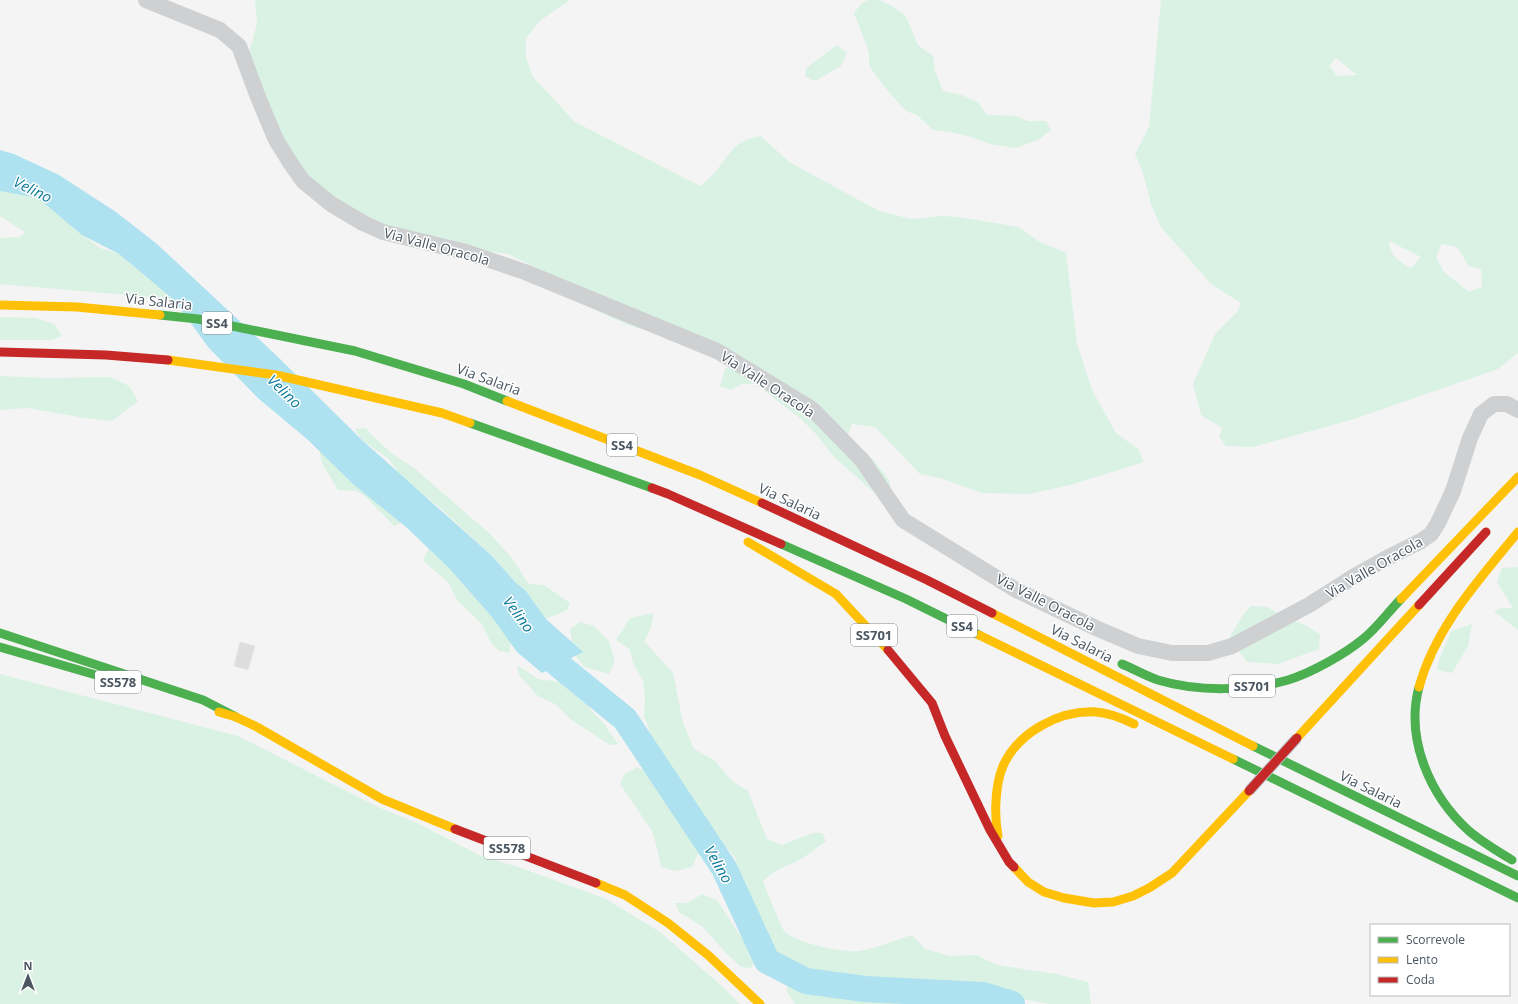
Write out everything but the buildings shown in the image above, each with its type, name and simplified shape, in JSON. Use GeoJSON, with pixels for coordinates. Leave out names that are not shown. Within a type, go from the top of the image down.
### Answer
{"type":"FeatureCollection","features":[{"type":"Feature","properties":{"kind":"main road","name":"Via Salaria"},"geometry":{"type":"LineString","coordinates":[[0,305],[77,307],[198,319],[355,351],[464,384],[700,474],[927,580],[1183,711],[1518,876]]}},
{"type":"Feature","properties":{"kind":"main road","name":"SS4"},"geometry":{"type":"LineString","coordinates":[[0,352],[106,355],[175,360],[276,375],[442,413],[668,494],[906,599],[1518,898]]}},
{"type":"Feature","properties":{"kind":"main road"},"geometry":{"type":"LineString","coordinates":[[68,365],[86,355]]}},
{"type":"Feature","properties":{"kind":"main road","name":"SS701"},"geometry":{"type":"LineString","coordinates":[[1116,662],[1158,680],[1207,688],[1256,686],[1302,676],[1338,656],[1363,639],[1518,477]]}},
{"type":"Feature","properties":{"kind":"main road","name":"SS701"},"geometry":{"type":"LineString","coordinates":[[668,494],[836,594],[885,647],[932,704],[990,830],[1009,862],[1028,882],[1044,892],[1064,898],[1088,902],[1113,902],[1133,896],[1172,873],[1491,527]]}},
{"type":"Feature","properties":{"kind":"main road"},"geometry":{"type":"LineString","coordinates":[[1518,532],[1477,582],[1435,643],[1425,665],[1418,687],[1415,711],[1416,735],[1422,763],[1431,782],[1447,806],[1466,828],[1518,864]]}},
{"type":"Feature","properties":{"kind":"main road"},"geometry":{"type":"LineString","coordinates":[[927,580],[1065,640]]}},
{"type":"Feature","properties":{"kind":"main road"},"geometry":{"type":"LineString","coordinates":[[0,633],[203,700],[236,717]]}},
{"type":"Feature","properties":{"kind":"main road","name":"SS578"},"geometry":{"type":"LineString","coordinates":[[0,647],[106,678]]}},
{"type":"Feature","properties":{"kind":"main road","name":"SS578"},"geometry":{"type":"LineString","coordinates":[[129,685],[236,717],[257,727],[382,799],[625,895],[668,923],[708,955],[760,1004]]}},
{"type":"Feature","properties":{"kind":"main road","name":"SS701"},"geometry":{"type":"LineString","coordinates":[[1002,849],[996,829],[995,815],[998,781],[1005,762],[1017,744],[1056,718],[1077,712],[1096,712],[1116,716],[1142,728]]}},
{"type":"Feature","properties":{"kind":"main road"},"geometry":{"type":"LineString","coordinates":[[1208,757],[1311,804],[1427,853]]}},
{"type":"Feature","properties":{"kind":"street","name":"Via Valle Oracola"},"geometry":{"type":"LineString","coordinates":[[146,0],[174,5],[220,30],[239,46],[258,97],[280,146],[303,181],[331,204],[363,223],[383,232],[466,252],[518,270],[717,351],[812,409],[862,460],[902,520],[1016,590],[1098,629],[1138,646],[1172,653],[1208,653],[1232,646],[1309,605],[1353,577],[1387,558],[1421,541],[1431,534],[1438,523],[1453,491],[1470,438],[1481,414],[1494,404],[1507,404],[1518,410]]}},
{"type":"Feature","properties":{"kind":"green space"},"geometry":{"type":"Polygon","coordinates":[[[255,0],[570,0],[541,20],[526,38],[526,57],[533,77],[575,122],[700,186],[714,173],[734,148],[745,141],[761,136],[789,162],[879,211],[911,219],[943,216],[958,217],[1019,227],[1038,241],[1066,253],[1077,344],[1092,390],[1116,433],[1138,449],[1144,462],[1070,485],[1029,494],[982,493],[943,479],[920,474],[875,427],[852,424],[847,437],[852,451],[872,458],[889,480],[892,500],[877,495],[835,458],[815,433],[801,419],[756,384],[742,384],[731,390],[720,386],[725,369],[734,365],[674,334],[636,328],[612,318],[546,285],[541,270],[508,254],[475,250],[423,237],[368,219],[329,195],[301,167],[241,70],[253,40],[257,22],[255,0]]]}},
{"type":"Feature","properties":{"kind":"green space"},"geometry":{"type":"Polygon","coordinates":[[[868,0],[880,0],[905,15],[918,45],[933,56],[935,71],[943,91],[962,95],[979,103],[987,115],[1016,116],[1028,121],[1046,121],[1051,130],[1038,140],[1016,148],[990,144],[971,137],[950,132],[933,130],[917,115],[906,111],[888,91],[869,66],[869,52],[854,13],[862,3],[868,0]]]}},
{"type":"Feature","properties":{"kind":"green space"},"geometry":{"type":"Polygon","coordinates":[[[1161,0],[1518,0],[1518,353],[1498,369],[1351,420],[1253,447],[1226,446],[1219,436],[1222,428],[1201,415],[1193,384],[1215,334],[1237,312],[1241,303],[1211,284],[1161,227],[1151,204],[1143,173],[1135,154],[1149,127],[1161,0]],[[1336,58],[1329,66],[1337,76],[1357,75],[1336,58]],[[1389,241],[1391,251],[1396,258],[1411,268],[1421,257],[1389,241]],[[1442,244],[1436,257],[1444,272],[1469,292],[1482,287],[1481,269],[1469,266],[1457,247],[1442,244]]]}},
{"type":"Feature","properties":{"kind":"green space"},"geometry":{"type":"Polygon","coordinates":[[[837,45],[847,53],[841,66],[817,80],[812,80],[805,76],[806,68],[837,45]]]}},
{"type":"Feature","properties":{"kind":"green space"},"geometry":{"type":"Polygon","coordinates":[[[0,185],[44,200],[65,215],[82,235],[100,248],[119,254],[145,276],[159,282],[173,299],[0,284],[0,238],[20,237],[25,232],[0,216],[0,185]]]}},
{"type":"Feature","properties":{"kind":"green space"},"geometry":{"type":"Polygon","coordinates":[[[0,317],[36,318],[54,324],[62,336],[51,340],[0,340],[0,317]]]}},
{"type":"Feature","properties":{"kind":"green space"},"geometry":{"type":"Polygon","coordinates":[[[0,376],[48,378],[110,377],[129,386],[138,401],[112,421],[27,408],[0,410],[0,376]]]}},
{"type":"Feature","properties":{"kind":"green space"},"geometry":{"type":"Polygon","coordinates":[[[365,428],[391,453],[414,468],[489,533],[511,557],[529,584],[544,585],[570,603],[567,610],[546,619],[533,611],[525,590],[516,583],[492,556],[438,506],[399,474],[389,459],[362,440],[355,429],[365,428]]]}},
{"type":"Feature","properties":{"kind":"green space"},"geometry":{"type":"Polygon","coordinates":[[[318,444],[390,509],[401,523],[394,526],[366,497],[357,491],[338,490],[322,463],[318,444]]]}},
{"type":"Feature","properties":{"kind":"green space"},"geometry":{"type":"Polygon","coordinates":[[[430,546],[445,555],[511,639],[509,653],[499,651],[491,643],[482,624],[457,600],[448,582],[423,561],[430,546]]]}},
{"type":"Feature","properties":{"kind":"green space"},"geometry":{"type":"Polygon","coordinates":[[[1518,567],[1518,630],[1494,611],[1501,608],[1513,608],[1497,582],[1502,568],[1518,567]]]}},
{"type":"Feature","properties":{"kind":"green space"},"geometry":{"type":"Polygon","coordinates":[[[1251,606],[1267,607],[1282,616],[1305,625],[1320,634],[1319,649],[1278,664],[1247,662],[1229,638],[1243,615],[1251,606]]]}},
{"type":"Feature","properties":{"kind":"green space"},"geometry":{"type":"Polygon","coordinates":[[[654,613],[650,630],[644,641],[673,673],[683,723],[694,749],[714,760],[732,781],[748,791],[767,839],[782,845],[813,833],[822,833],[826,841],[803,858],[774,872],[763,881],[785,932],[799,940],[809,943],[831,949],[851,951],[872,948],[912,935],[925,949],[950,956],[976,955],[997,965],[1056,974],[1088,982],[1091,1004],[1049,1004],[936,983],[888,982],[808,974],[782,961],[765,939],[743,886],[735,857],[710,831],[690,793],[656,748],[644,717],[645,697],[643,681],[633,663],[630,650],[616,640],[630,618],[654,613]]]}},
{"type":"Feature","properties":{"kind":"green space"},"geometry":{"type":"Polygon","coordinates":[[[580,622],[594,626],[609,641],[615,662],[609,674],[584,667],[574,654],[570,629],[580,622]]]}},
{"type":"Feature","properties":{"kind":"green space"},"geometry":{"type":"Polygon","coordinates":[[[1472,624],[1468,646],[1452,673],[1437,670],[1439,660],[1451,631],[1472,624]]]}},
{"type":"Feature","properties":{"kind":"green space"},"geometry":{"type":"Polygon","coordinates":[[[517,665],[538,679],[560,682],[581,691],[590,709],[604,724],[618,744],[610,745],[570,719],[557,705],[538,696],[519,675],[517,665]]]}},
{"type":"Feature","properties":{"kind":"green space"},"geometry":{"type":"Polygon","coordinates":[[[0,674],[238,736],[378,807],[415,822],[479,855],[524,869],[606,899],[660,932],[740,1004],[0,1004],[0,674]]]}},
{"type":"Feature","properties":{"kind":"green space"},"geometry":{"type":"Polygon","coordinates":[[[637,767],[657,777],[675,796],[699,851],[692,867],[676,871],[661,867],[652,831],[620,784],[625,774],[637,767]]]}},
{"type":"Feature","properties":{"kind":"green space"},"geometry":{"type":"Polygon","coordinates":[[[702,894],[717,900],[756,960],[752,968],[741,967],[725,952],[703,927],[679,912],[675,903],[688,903],[702,894]]]}},
{"type":"Feature","properties":{"kind":"green space"},"geometry":{"type":"Polygon","coordinates":[[[787,984],[841,994],[960,1004],[795,1004],[787,992],[787,984]]]}},
{"type":"Feature","properties":{"kind":"water"},"geometry":{"type":"Polygon","coordinates":[[[0,150],[14,154],[59,175],[116,212],[157,244],[277,356],[362,440],[492,556],[516,583],[525,590],[546,619],[583,652],[542,673],[517,652],[492,617],[449,568],[406,527],[353,484],[307,439],[259,399],[209,348],[173,299],[119,254],[82,235],[38,198],[0,191],[0,150]]]}},
{"type":"Feature","properties":{"kind":"waterway","name":"Velino"},"geometry":{"type":"LineString","coordinates":[[536,637],[555,662],[625,719],[724,868],[767,961],[806,981],[865,989],[983,995],[1012,1004]]}},
{"type":"Feature","properties":{"kind":"traffic: fast"},"geometry":{"type":"LineString","coordinates":[[160,315],[198,319],[355,351],[464,384],[507,401]]}},
{"type":"Feature","properties":{"kind":"traffic: fast"},"geometry":{"type":"LineString","coordinates":[[470,423],[652,488]]}},
{"type":"Feature","properties":{"kind":"traffic: fast"},"geometry":{"type":"LineString","coordinates":[[781,544],[906,599],[979,635]]}},
{"type":"Feature","properties":{"kind":"traffic: fast"},"geometry":{"type":"LineString","coordinates":[[1122,664],[1149,677],[1189,687],[1223,689],[1273,684],[1307,673],[1347,651],[1368,635],[1401,599]]}},
{"type":"Feature","properties":{"kind":"traffic: fast"},"geometry":{"type":"LineString","coordinates":[[0,633],[203,700],[236,717]]}},
{"type":"Feature","properties":{"kind":"traffic: fast"},"geometry":{"type":"LineString","coordinates":[[0,647],[96,675]]}},
{"type":"Feature","properties":{"kind":"traffic: fast"},"geometry":{"type":"LineString","coordinates":[[1419,687],[1415,727],[1418,746],[1432,784],[1455,817],[1469,831],[1484,843],[1512,860]]}},
{"type":"Feature","properties":{"kind":"traffic: fast"},"geometry":{"type":"LineString","coordinates":[[1253,746],[1518,876]]}},
{"type":"Feature","properties":{"kind":"traffic: fast"},"geometry":{"type":"LineString","coordinates":[[1233,759],[1518,898]]}},
{"type":"Feature","properties":{"kind":"traffic: slow"},"geometry":{"type":"LineString","coordinates":[[0,305],[77,307],[160,315]]}},
{"type":"Feature","properties":{"kind":"traffic: slow"},"geometry":{"type":"LineString","coordinates":[[168,360],[276,375],[442,413],[470,423]]}},
{"type":"Feature","properties":{"kind":"traffic: slow"},"geometry":{"type":"LineString","coordinates":[[507,401],[700,475],[762,503]]}},
{"type":"Feature","properties":{"kind":"traffic: slow"},"geometry":{"type":"LineString","coordinates":[[1401,599],[1518,477]]}},
{"type":"Feature","properties":{"kind":"traffic: slow"},"geometry":{"type":"LineString","coordinates":[[1419,687],[1436,644],[1460,605],[1518,532]]}},
{"type":"Feature","properties":{"kind":"traffic: slow"},"geometry":{"type":"LineString","coordinates":[[748,542],[836,594],[888,650]]}},
{"type":"Feature","properties":{"kind":"traffic: slow"},"geometry":{"type":"LineString","coordinates":[[1297,738],[1419,605]]}},
{"type":"Feature","properties":{"kind":"traffic: slow"},"geometry":{"type":"LineString","coordinates":[[992,613],[1253,746]]}},
{"type":"Feature","properties":{"kind":"traffic: slow"},"geometry":{"type":"LineString","coordinates":[[979,635],[1233,759]]}},
{"type":"Feature","properties":{"kind":"traffic: slow"},"geometry":{"type":"LineString","coordinates":[[219,712],[236,717],[257,727],[382,799],[455,829]]}},
{"type":"Feature","properties":{"kind":"traffic: slow"},"geometry":{"type":"LineString","coordinates":[[998,836],[996,801],[1000,774],[1010,754],[1030,733],[1055,719],[1082,712],[1106,713],[1134,724]]}},
{"type":"Feature","properties":{"kind":"traffic: slow"},"geometry":{"type":"LineString","coordinates":[[1014,867],[1028,882],[1044,892],[1064,898],[1094,903],[1113,902],[1133,896],[1149,888],[1172,873],[1249,791]]}},
{"type":"Feature","properties":{"kind":"traffic: slow"},"geometry":{"type":"LineString","coordinates":[[596,883],[625,895],[668,923],[708,955],[760,1004]]}},
{"type":"Feature","properties":{"kind":"traffic: jam"},"geometry":{"type":"LineString","coordinates":[[0,352],[106,355],[168,360]]}},
{"type":"Feature","properties":{"kind":"traffic: jam"},"geometry":{"type":"LineString","coordinates":[[652,488],[781,544]]}},
{"type":"Feature","properties":{"kind":"traffic: jam"},"geometry":{"type":"LineString","coordinates":[[762,503],[927,580],[992,613]]}},
{"type":"Feature","properties":{"kind":"traffic: jam"},"geometry":{"type":"LineString","coordinates":[[1419,605],[1486,532]]}},
{"type":"Feature","properties":{"kind":"traffic: jam"},"geometry":{"type":"LineString","coordinates":[[888,650],[932,703],[945,736],[990,830],[1009,862],[1014,867]]}},
{"type":"Feature","properties":{"kind":"traffic: jam"},"geometry":{"type":"LineString","coordinates":[[1249,791],[1297,738]]}},
{"type":"Feature","properties":{"kind":"traffic: jam"},"geometry":{"type":"LineString","coordinates":[[455,829],[596,883]]}}]}
